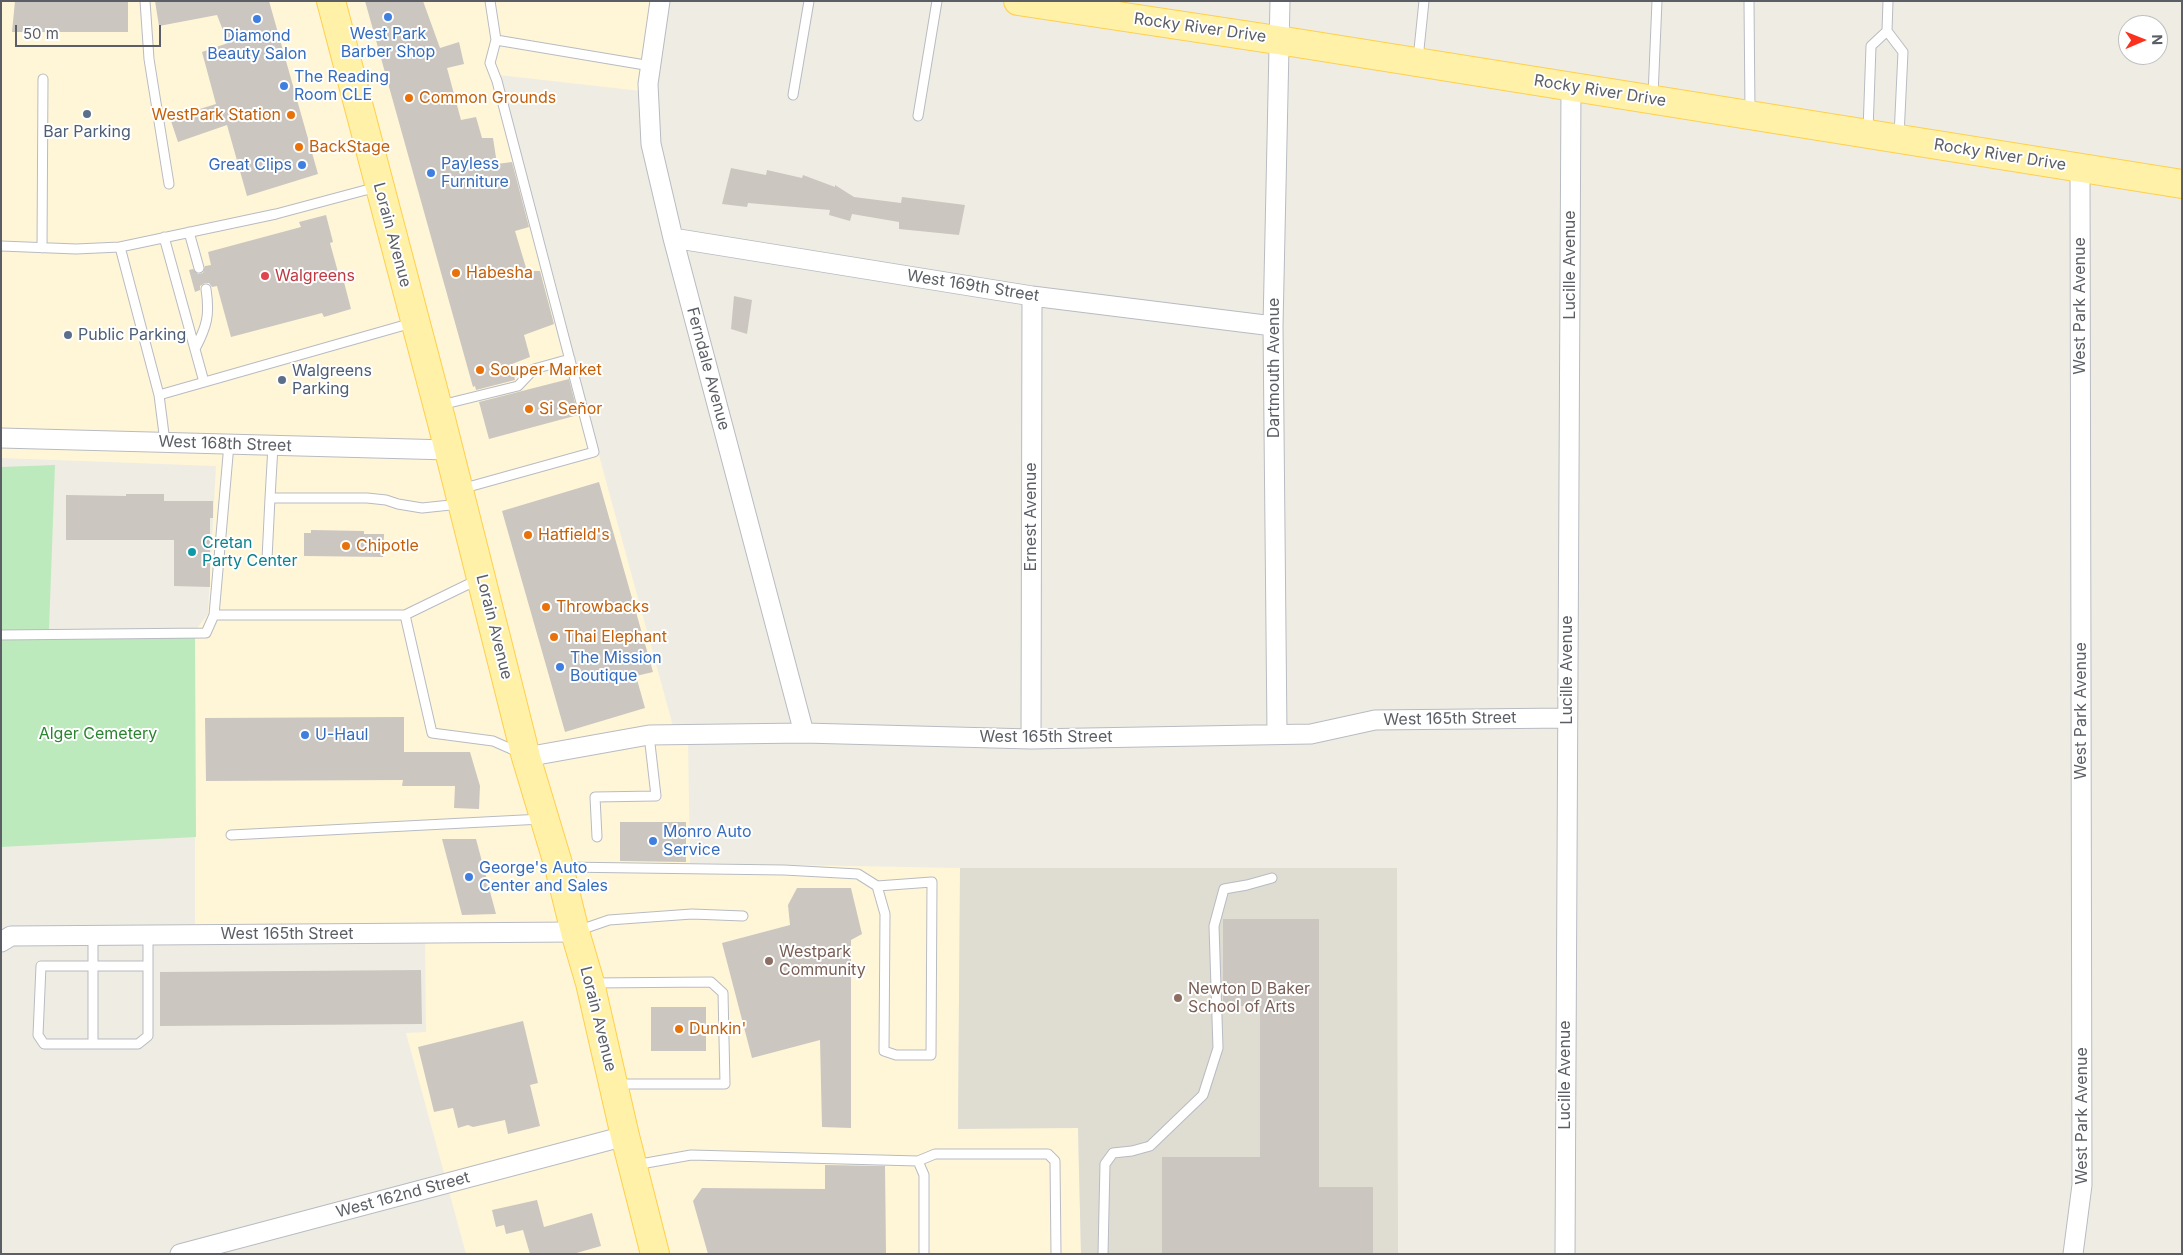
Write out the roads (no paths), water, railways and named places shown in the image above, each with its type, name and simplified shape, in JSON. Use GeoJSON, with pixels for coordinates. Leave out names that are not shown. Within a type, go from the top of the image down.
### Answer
{"type":"FeatureCollection","features":[{"type":"Feature","properties":{"kind":"main road","name":"Lorain Avenue"},"geometry":{"type":"LineString","coordinates":[[331,1],[449,450],[526,757],[559,867],[590,983],[625,1136],[655,1254]]}},
{"type":"Feature","properties":{"kind":"main road","name":"Rocky River Drive"},"geometry":{"type":"LineString","coordinates":[[1035,3],[1280,40],[2182,184]]}},
{"type":"Feature","properties":{"kind":"street","name":"Dartmouth Avenue"},"geometry":{"type":"LineString","coordinates":[[1277,734],[1273,326],[1280,1]]}},
{"type":"Feature","properties":{"kind":"street","name":"Ferndale Avenue"},"geometry":{"type":"LineString","coordinates":[[658,2],[648,84],[651,144],[673,238],[804,733]]}},
{"type":"Feature","properties":{"kind":"street","name":"Lucille Avenue"},"geometry":{"type":"LineString","coordinates":[[1565,1254],[1566,718],[1571,86]]}},
{"type":"Feature","properties":{"kind":"street","name":"West Park Avenue"},"geometry":{"type":"LineString","coordinates":[[2073,1254],[2082,1184],[2080,168]]}},
{"type":"Feature","properties":{"kind":"street","name":"West 169th Street"},"geometry":{"type":"LineString","coordinates":[[673,238],[1032,296],[1273,326]]}},
{"type":"Feature","properties":{"kind":"street","name":"Ernest Avenue"},"geometry":{"type":"LineString","coordinates":[[1031,739],[1032,296]]}},
{"type":"Feature","properties":{"kind":"street","name":"West 168th Street"},"geometry":{"type":"LineString","coordinates":[[1,438],[449,450]]}},
{"type":"Feature","properties":{"kind":"street","name":"West 165th Street"},"geometry":{"type":"LineString","coordinates":[[526,757],[649,735],[804,733],[1031,739],[1311,734],[1375,720],[1566,718]]}},
{"type":"Feature","properties":{"kind":"street","name":"West 165th Street"},"geometry":{"type":"LineString","coordinates":[[1,942],[11,936],[575,932]]}},
{"type":"Feature","properties":{"kind":"street","name":"West 162nd Street"},"geometry":{"type":"LineString","coordinates":[[180,1254],[625,1136]]}},
{"type":"Feature","properties":{"kind":"lane"},"geometry":{"type":"LineString","coordinates":[[145,1],[149,59],[169,184]]}},
{"type":"Feature","properties":{"kind":"lane"},"geometry":{"type":"LineString","coordinates":[[270,498],[367,498],[422,508],[594,452],[497,81],[490,62],[496,40],[490,1]]}},
{"type":"Feature","properties":{"kind":"lane"},"geometry":{"type":"LineString","coordinates":[[793,95],[809,1]]}},
{"type":"Feature","properties":{"kind":"lane"},"geometry":{"type":"LineString","coordinates":[[918,116],[937,1]]}},
{"type":"Feature","properties":{"kind":"lane"},"geometry":{"type":"LineString","coordinates":[[1417,62],[1424,1]]}},
{"type":"Feature","properties":{"kind":"lane"},"geometry":{"type":"LineString","coordinates":[[1652,99],[1657,1]]}},
{"type":"Feature","properties":{"kind":"lane"},"geometry":{"type":"LineString","coordinates":[[1749,1],[1750,115]]}},
{"type":"Feature","properties":{"kind":"lane"},"geometry":{"type":"LineString","coordinates":[[1888,1],[1887,31],[1903,52],[1899,139]]}},
{"type":"Feature","properties":{"kind":"lane"},"geometry":{"type":"LineString","coordinates":[[1867,134],[1871,46],[1887,31]]}},
{"type":"Feature","properties":{"kind":"lane"},"geometry":{"type":"LineString","coordinates":[[496,40],[651,66]]}},
{"type":"Feature","properties":{"kind":"lane"},"geometry":{"type":"LineString","coordinates":[[42,248],[43,79]]}},
{"type":"Feature","properties":{"kind":"lane"},"geometry":{"type":"LineString","coordinates":[[1,246],[42,248],[120,247],[276,214],[379,186]]}},
{"type":"Feature","properties":{"kind":"lane"},"geometry":{"type":"LineString","coordinates":[[190,232],[199,268]]}},
{"type":"Feature","properties":{"kind":"lane"},"geometry":{"type":"LineString","coordinates":[[164,238],[204,382]]}},
{"type":"Feature","properties":{"kind":"lane"},"geometry":{"type":"LineString","coordinates":[[120,247],[159,395],[165,442]]}},
{"type":"Feature","properties":{"kind":"lane"},"geometry":{"type":"LineString","coordinates":[[195,349],[203,333],[208,316],[206,289]]}},
{"type":"Feature","properties":{"kind":"lane"},"geometry":{"type":"LineString","coordinates":[[159,395],[415,322]]}},
{"type":"Feature","properties":{"kind":"lane"},"geometry":{"type":"LineString","coordinates":[[437,406],[518,386],[534,369],[570,359]]}},
{"type":"Feature","properties":{"kind":"lane"},"geometry":{"type":"LineString","coordinates":[[1,635],[206,633],[214,615],[229,444]]}},
{"type":"Feature","properties":{"kind":"lane"},"geometry":{"type":"LineString","coordinates":[[268,559],[273,446]]}},
{"type":"Feature","properties":{"kind":"lane"},"geometry":{"type":"LineString","coordinates":[[214,615],[405,615],[481,578]]}},
{"type":"Feature","properties":{"kind":"lane"},"geometry":{"type":"LineString","coordinates":[[405,615],[432,733],[493,741],[510,747],[526,757]]}},
{"type":"Feature","properties":{"kind":"lane"},"geometry":{"type":"LineString","coordinates":[[597,837],[595,797],[656,796],[649,735]]}},
{"type":"Feature","properties":{"kind":"lane"},"geometry":{"type":"LineString","coordinates":[[231,835],[545,819]]}},
{"type":"Feature","properties":{"kind":"lane"},"geometry":{"type":"LineString","coordinates":[[559,867],[784,870],[858,874],[877,886],[932,882],[931,1055],[896,1055],[884,1051],[885,914],[877,886]]}},
{"type":"Feature","properties":{"kind":"lane"},"geometry":{"type":"LineString","coordinates":[[1103,1254],[1105,1164],[1113,1153],[1132,1151],[1150,1146],[1196,1102],[1202,1096],[1215,1058],[1218,1048],[1214,926],[1224,889],[1272,878]]}},
{"type":"Feature","properties":{"kind":"lane"},"geometry":{"type":"LineString","coordinates":[[575,932],[609,920],[692,914],[743,916]]}},
{"type":"Feature","properties":{"kind":"lane"},"geometry":{"type":"LineString","coordinates":[[93,1044],[94,935]]}},
{"type":"Feature","properties":{"kind":"lane"},"geometry":{"type":"LineString","coordinates":[[148,935],[148,966],[148,1036],[138,1044],[44,1044],[38,1035],[40,966],[148,966]]}},
{"type":"Feature","properties":{"kind":"lane"},"geometry":{"type":"LineString","coordinates":[[590,983],[711,982],[723,993],[725,1084],[613,1084]]}},
{"type":"Feature","properties":{"kind":"lane"},"geometry":{"type":"LineString","coordinates":[[633,1165],[691,1155],[918,1161],[935,1154],[1048,1154],[1055,1161],[1056,1254]]}},
{"type":"Feature","properties":{"kind":"lane"},"geometry":{"type":"LineString","coordinates":[[918,1161],[924,1175],[924,1254]]}},
{"type":"Feature","properties":{"kind":"place","name":"West Park Barber Shop"},"geometry":{"type":"Point","coordinates":[388,17]}},
{"type":"Feature","properties":{"kind":"place","name":"Diamond Beauty Salon"},"geometry":{"type":"Point","coordinates":[257,19]}},
{"type":"Feature","properties":{"kind":"place","name":"The Reading Room CLE"},"geometry":{"type":"Point","coordinates":[284,86]}},
{"type":"Feature","properties":{"kind":"place","name":"Common Grounds"},"geometry":{"type":"Point","coordinates":[409,98]}},
{"type":"Feature","properties":{"kind":"place","name":"Bar Parking"},"geometry":{"type":"Point","coordinates":[87,114]}},
{"type":"Feature","properties":{"kind":"place","name":"WestPark Station"},"geometry":{"type":"Point","coordinates":[291,115]}},
{"type":"Feature","properties":{"kind":"place","name":"BackStage"},"geometry":{"type":"Point","coordinates":[299,147]}},
{"type":"Feature","properties":{"kind":"place","name":"Great Clips"},"geometry":{"type":"Point","coordinates":[302,165]}},
{"type":"Feature","properties":{"kind":"place","name":"Payless Furniture"},"geometry":{"type":"Point","coordinates":[431,173]}},
{"type":"Feature","properties":{"kind":"place","name":"Habesha"},"geometry":{"type":"Point","coordinates":[456,273]}},
{"type":"Feature","properties":{"kind":"place","name":"Walgreens"},"geometry":{"type":"Point","coordinates":[265,276]}},
{"type":"Feature","properties":{"kind":"place","name":"Public Parking"},"geometry":{"type":"Point","coordinates":[68,335]}},
{"type":"Feature","properties":{"kind":"place","name":"Souper Market"},"geometry":{"type":"Point","coordinates":[480,370]}},
{"type":"Feature","properties":{"kind":"place","name":"Walgreens Parking"},"geometry":{"type":"Point","coordinates":[282,380]}},
{"type":"Feature","properties":{"kind":"place","name":"Si Señor"},"geometry":{"type":"Point","coordinates":[529,409]}},
{"type":"Feature","properties":{"kind":"place","name":"Hatfield's"},"geometry":{"type":"Point","coordinates":[528,535]}},
{"type":"Feature","properties":{"kind":"place","name":"Chipotle"},"geometry":{"type":"Point","coordinates":[346,546]}},
{"type":"Feature","properties":{"kind":"place","name":"Cretan Party Center"},"geometry":{"type":"Point","coordinates":[192,552]}},
{"type":"Feature","properties":{"kind":"place","name":"Throwbacks"},"geometry":{"type":"Point","coordinates":[546,607]}},
{"type":"Feature","properties":{"kind":"place","name":"Thai Elephant"},"geometry":{"type":"Point","coordinates":[554,637]}},
{"type":"Feature","properties":{"kind":"place","name":"The Mission Boutique"},"geometry":{"type":"Point","coordinates":[560,667]}},
{"type":"Feature","properties":{"kind":"place","name":"U-Haul"},"geometry":{"type":"Point","coordinates":[305,735]}},
{"type":"Feature","properties":{"kind":"place","name":"Monro Auto Service"},"geometry":{"type":"Point","coordinates":[653,841]}},
{"type":"Feature","properties":{"kind":"place","name":"George's Auto Center and Sales"},"geometry":{"type":"Point","coordinates":[469,877]}},
{"type":"Feature","properties":{"kind":"place","name":"Westpark Community"},"geometry":{"type":"Point","coordinates":[769,961]}},
{"type":"Feature","properties":{"kind":"place","name":"Newton D Baker School of Arts"},"geometry":{"type":"Point","coordinates":[1178,998]}},
{"type":"Feature","properties":{"kind":"place","name":"Dunkin'"},"geometry":{"type":"Point","coordinates":[679,1029]}},
{"type":"Feature","properties":{"kind":"park label","name":"Alger Cemetery"},"geometry":{"type":"Point","coordinates":[98,734]}}]}
